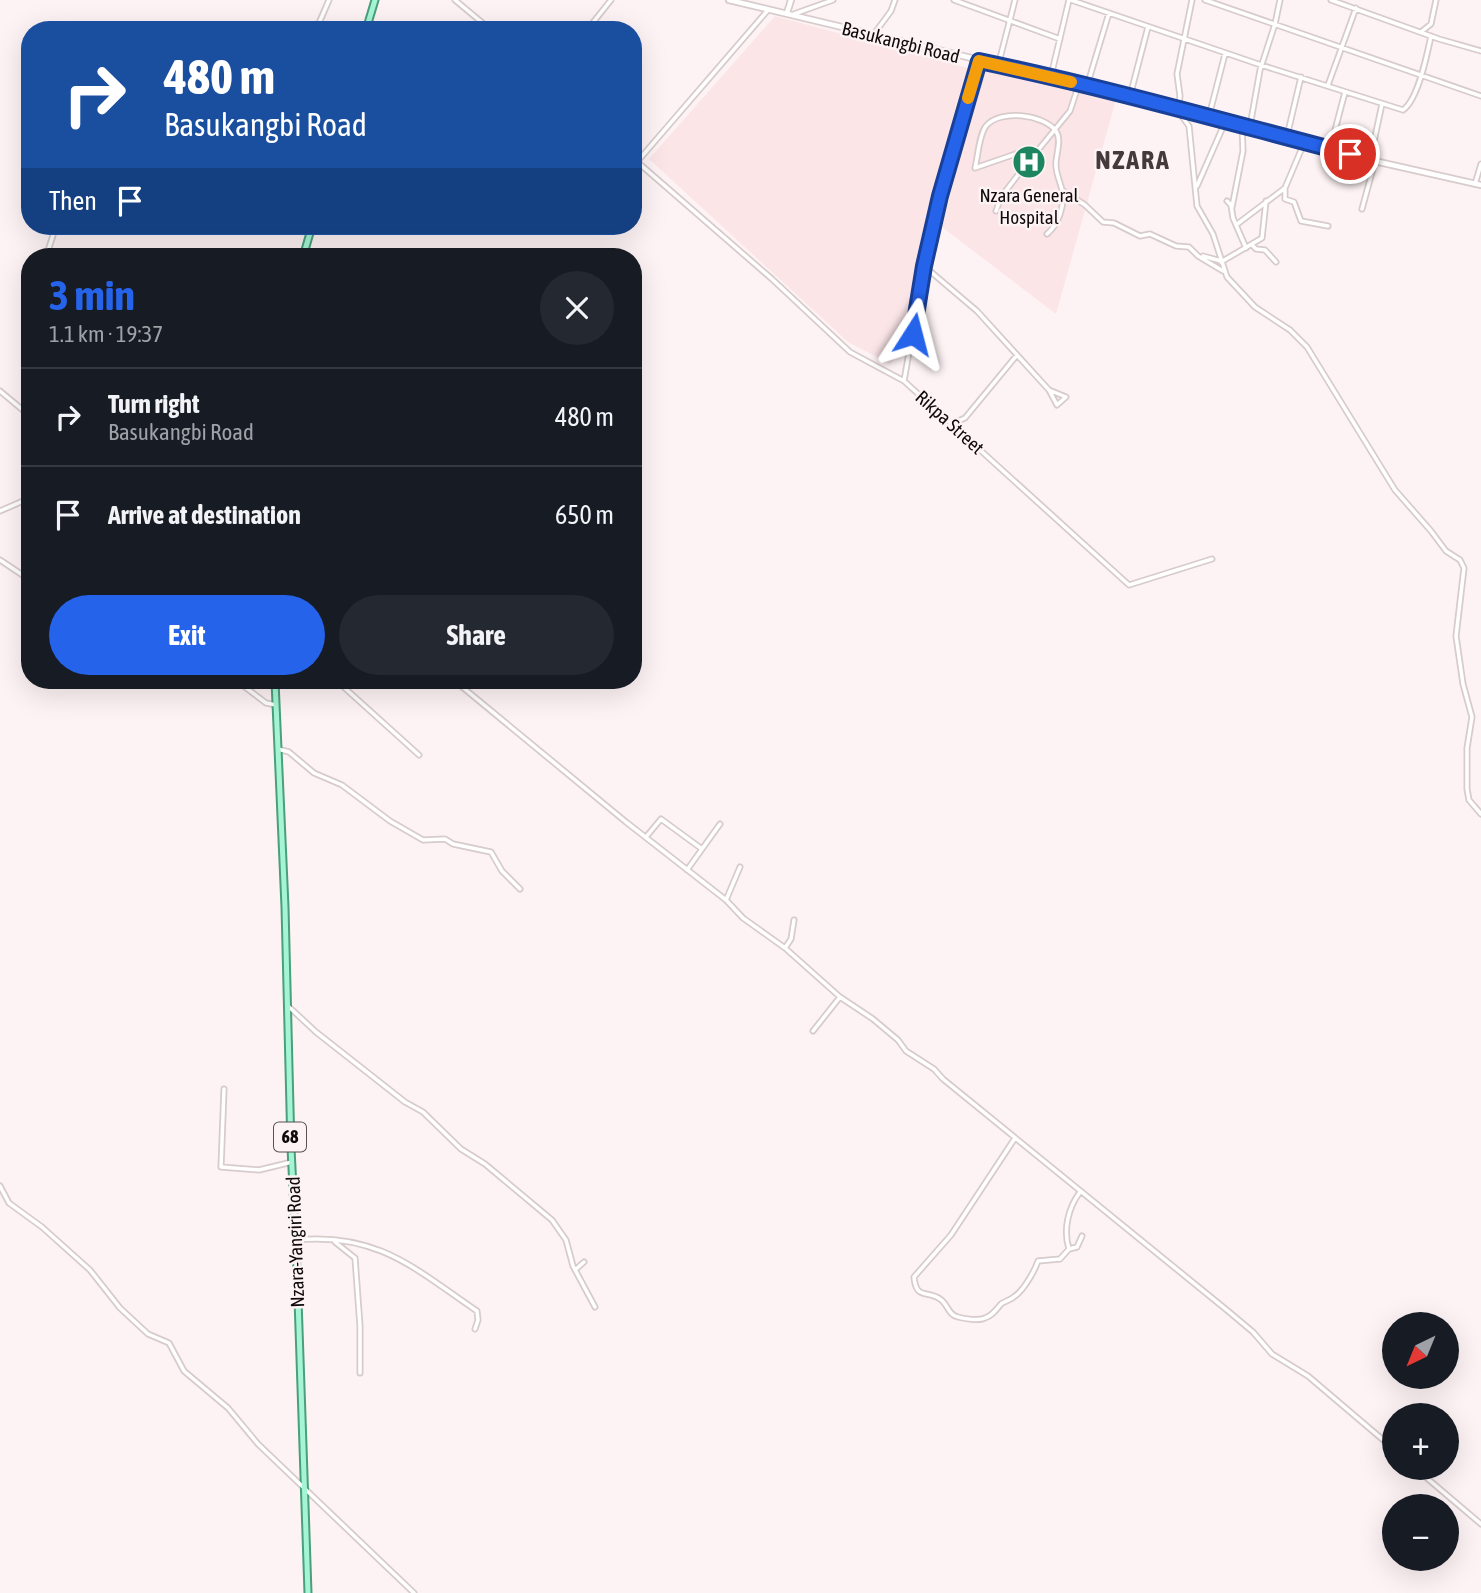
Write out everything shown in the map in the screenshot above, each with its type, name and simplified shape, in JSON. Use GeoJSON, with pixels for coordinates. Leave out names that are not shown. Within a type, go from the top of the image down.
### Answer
{"type":"FeatureCollection","features":[{"type":"Feature","properties":{"kind":"main road"},"geometry":{"type":"LineString","coordinates":[[368,21],[374,0]]}},
{"type":"Feature","properties":{"kind":"main road","name":"Nzara-Yangiri Road"},"geometry":{"type":"LineString","coordinates":[[275,689],[308,1593]]}},
{"type":"Feature","properties":{"kind":"street"},"geometry":{"type":"LineString","coordinates":[[320,21],[329,0]]}},
{"type":"Feature","properties":{"kind":"street"},"geometry":{"type":"LineString","coordinates":[[455,0],[480,21]]}},
{"type":"Feature","properties":{"kind":"street"},"geometry":{"type":"LineString","coordinates":[[594,21],[611,0]]}},
{"type":"Feature","properties":{"kind":"street","name":"Basukangbi Road"},"geometry":{"type":"LineString","coordinates":[[729,0],[1130,96],[1178,111],[1226,120],[1373,160],[1478,184]]}},
{"type":"Feature","properties":{"kind":"street"},"geometry":{"type":"LineString","coordinates":[[791,0],[791,14],[833,0]]}},
{"type":"Feature","properties":{"kind":"street"},"geometry":{"type":"LineString","coordinates":[[874,34],[891,11],[895,0]]}},
{"type":"Feature","properties":{"kind":"street"},"geometry":{"type":"LineString","coordinates":[[954,0],[1060,38]]}},
{"type":"Feature","properties":{"kind":"street"},"geometry":{"type":"LineString","coordinates":[[998,65],[1016,0]]}},
{"type":"Feature","properties":{"kind":"street"},"geometry":{"type":"LineString","coordinates":[[1051,78],[1070,0],[1261,65],[1406,110],[1421,75],[1431,36]]}},
{"type":"Feature","properties":{"kind":"street"},"geometry":{"type":"LineString","coordinates":[[1192,0],[1177,74],[1180,96],[1178,111],[1189,127],[1197,206],[1213,234],[1223,271],[1255,307],[1290,330],[1307,347],[1395,490],[1446,551],[1460,560],[1464,568],[1456,636],[1463,684],[1472,717],[1467,789],[1469,800],[1481,814]]}},
{"type":"Feature","properties":{"kind":"street"},"geometry":{"type":"LineString","coordinates":[[1205,0],[1481,96]]}},
{"type":"Feature","properties":{"kind":"street"},"geometry":{"type":"LineString","coordinates":[[1250,126],[1261,65],[1280,0]]}},
{"type":"Feature","properties":{"kind":"street"},"geometry":{"type":"LineString","coordinates":[[1331,0],[1345,2],[1439,39],[1481,51]]}},
{"type":"Feature","properties":{"kind":"street"},"geometry":{"type":"LineString","coordinates":[[1421,32],[1431,24],[1436,0]]}},
{"type":"Feature","properties":{"kind":"street"},"geometry":{"type":"LineString","coordinates":[[1328,85],[1356,8]]}},
{"type":"Feature","properties":{"kind":"street"},"geometry":{"type":"LineString","coordinates":[[642,153],[769,9]]}},
{"type":"Feature","properties":{"kind":"street"},"geometry":{"type":"LineString","coordinates":[[1087,86],[1109,13]]}},
{"type":"Feature","properties":{"kind":"street"},"geometry":{"type":"LineString","coordinates":[[1130,96],[1149,27]]}},
{"type":"Feature","properties":{"kind":"street"},"geometry":{"type":"LineString","coordinates":[[1429,45],[1439,39]]}},
{"type":"Feature","properties":{"kind":"street"},"geometry":{"type":"LineString","coordinates":[[1209,116],[1225,53]]}},
{"type":"Feature","properties":{"kind":"street"},"geometry":{"type":"LineString","coordinates":[[904,381],[924,266],[940,196],[979,61]]}},
{"type":"Feature","properties":{"kind":"street"},"geometry":{"type":"LineString","coordinates":[[1287,136],[1301,78]]}},
{"type":"Feature","properties":{"kind":"street"},"geometry":{"type":"LineString","coordinates":[[996,211],[1001,197],[1020,171],[1070,111],[1079,84]]}},
{"type":"Feature","properties":{"kind":"street"},"geometry":{"type":"LineString","coordinates":[[1330,149],[1345,92]]}},
{"type":"Feature","properties":{"kind":"street"},"geometry":{"type":"LineString","coordinates":[[1362,209],[1382,104]]}},
{"type":"Feature","properties":{"kind":"street"},"geometry":{"type":"LineString","coordinates":[[1027,150],[975,168],[984,128],[993,119],[1017,116],[1044,122],[1055,131],[1059,138],[1055,165],[1062,190],[1061,210],[1054,227],[1047,234]]}},
{"type":"Feature","properties":{"kind":"street"},"geometry":{"type":"LineString","coordinates":[[1196,187],[1226,120]]}},
{"type":"Feature","properties":{"kind":"street"},"geometry":{"type":"LineString","coordinates":[[1231,207],[1243,151],[1242,125]]}},
{"type":"Feature","properties":{"kind":"street"},"geometry":{"type":"LineString","coordinates":[[1305,141],[1285,188],[1285,199],[1294,202],[1301,221],[1328,226]]}},
{"type":"Feature","properties":{"kind":"street"},"geometry":{"type":"LineString","coordinates":[[1478,184],[1481,164]]}},
{"type":"Feature","properties":{"kind":"street","name":"Rikpa Street"},"geometry":{"type":"LineString","coordinates":[[642,167],[772,279],[850,352],[904,381],[1129,586],[1212,559]]}},
{"type":"Feature","properties":{"kind":"street"},"geometry":{"type":"LineString","coordinates":[[1236,225],[1285,188]]}},
{"type":"Feature","properties":{"kind":"street"},"geometry":{"type":"LineString","coordinates":[[1062,190],[1086,205],[1103,222],[1114,223],[1140,236],[1150,234],[1176,246],[1189,247],[1198,256],[1223,271]]}},
{"type":"Feature","properties":{"kind":"street"},"geometry":{"type":"LineString","coordinates":[[1227,201],[1246,248]]}},
{"type":"Feature","properties":{"kind":"street"},"geometry":{"type":"LineString","coordinates":[[1198,256],[1221,262],[1262,238],[1266,201]]}},
{"type":"Feature","properties":{"kind":"street"},"geometry":{"type":"LineString","coordinates":[[1252,244],[1265,250],[1276,262]]}},
{"type":"Feature","properties":{"kind":"street"},"geometry":{"type":"LineString","coordinates":[[924,266],[977,311],[1049,390],[1057,405],[1066,397],[1049,390]]}},
{"type":"Feature","properties":{"kind":"street"},"geometry":{"type":"LineString","coordinates":[[952,424],[965,418],[1017,355]]}},
{"type":"Feature","properties":{"kind":"street"},"geometry":{"type":"LineString","coordinates":[[0,391],[21,408]]}},
{"type":"Feature","properties":{"kind":"street"},"geometry":{"type":"LineString","coordinates":[[0,511],[21,502]]}},
{"type":"Feature","properties":{"kind":"street"},"geometry":{"type":"LineString","coordinates":[[0,560],[21,574]]}},
{"type":"Feature","properties":{"kind":"street"},"geometry":{"type":"LineString","coordinates":[[248,689],[266,703],[276,705]]}},
{"type":"Feature","properties":{"kind":"street"},"geometry":{"type":"LineString","coordinates":[[346,689],[419,755]]}},
{"type":"Feature","properties":{"kind":"street"},"geometry":{"type":"LineString","coordinates":[[465,689],[1228,1311],[1253,1332],[1272,1354],[1308,1376],[1382,1439]]}},
{"type":"Feature","properties":{"kind":"street"},"geometry":{"type":"LineString","coordinates":[[278,749],[289,752],[314,772],[342,785],[363,803],[423,840],[445,839],[453,844],[491,852],[502,871],[520,889]]}},
{"type":"Feature","properties":{"kind":"street"},"geometry":{"type":"LineString","coordinates":[[646,838],[661,818],[702,849]]}},
{"type":"Feature","properties":{"kind":"street"},"geometry":{"type":"LineString","coordinates":[[687,870],[720,824]]}},
{"type":"Feature","properties":{"kind":"street"},"geometry":{"type":"LineString","coordinates":[[726,900],[740,867]]}},
{"type":"Feature","properties":{"kind":"street"},"geometry":{"type":"LineString","coordinates":[[785,948],[791,939],[794,920]]}},
{"type":"Feature","properties":{"kind":"street"},"geometry":{"type":"LineString","coordinates":[[813,1031],[840,997]]}},
{"type":"Feature","properties":{"kind":"street"},"geometry":{"type":"LineString","coordinates":[[287,1004],[316,1032],[405,1102],[423,1112],[461,1149],[485,1164],[552,1220],[566,1240],[575,1270],[595,1307]]}},
{"type":"Feature","properties":{"kind":"street"},"geometry":{"type":"LineString","coordinates":[[224,1089],[221,1167],[259,1170],[292,1162]]}},
{"type":"Feature","properties":{"kind":"street"},"geometry":{"type":"LineString","coordinates":[[1015,1138],[951,1235],[914,1278],[915,1288],[942,1300],[950,1313],[958,1318],[988,1318],[1002,1303],[1016,1296],[1027,1283],[1038,1261],[1060,1259],[1069,1249],[1077,1247],[1082,1236]]}},
{"type":"Feature","properties":{"kind":"street"},"geometry":{"type":"LineString","coordinates":[[0,1186],[9,1203],[42,1227],[90,1270],[120,1308],[148,1334],[169,1342],[184,1371],[228,1408],[258,1444],[304,1489],[324,1504],[414,1593]]}},
{"type":"Feature","properties":{"kind":"street"},"geometry":{"type":"LineString","coordinates":[[1069,1249],[1066,1226],[1073,1202],[1080,1191]]}},
{"type":"Feature","properties":{"kind":"street"},"geometry":{"type":"LineString","coordinates":[[295,1240],[351,1241],[381,1250],[412,1265],[477,1311],[475,1329]]}},
{"type":"Feature","properties":{"kind":"street"},"geometry":{"type":"LineString","coordinates":[[334,1241],[355,1258],[360,1373]]}},
{"type":"Feature","properties":{"kind":"street"},"geometry":{"type":"LineString","coordinates":[[575,1270],[584,1262]]}},
{"type":"Feature","properties":{"kind":"street"},"geometry":{"type":"LineString","coordinates":[[1429,1480],[1481,1524]]}},
{"type":"Feature","properties":{"kind":"shaded area"},"geometry":{"type":"Polygon","coordinates":[[[775,16],[968,68],[919,257],[902,353],[890,364],[848,342],[649,159],[775,16]]]}},
{"type":"Feature","properties":{"kind":"shaded area","name":"Nzara General Hospital"},"geometry":{"type":"Polygon","coordinates":[[[984,65],[1117,96],[1056,314],[942,227],[984,65]]]}},
{"type":"Feature","properties":{"kind":"slow traffic"},"geometry":{"type":"LineString","coordinates":[[968,98],[979,61],[1071,82]]}},
{"type":"Feature","properties":{"kind":"place","name":"Nzara General Hospital"},"geometry":{"type":"Point","coordinates":[1029,162]}},
{"type":"Feature","properties":{"kind":"district","name":"NZARA"},"geometry":{"type":"Point","coordinates":[1133,160]}},
{"type":"Feature","properties":{"kind":"route"},"geometry":{"type":"LineString","coordinates":[[913,334],[924,266],[940,196],[979,61],[1130,96],[1178,111],[1209,116],[1350,154]]}}]}
